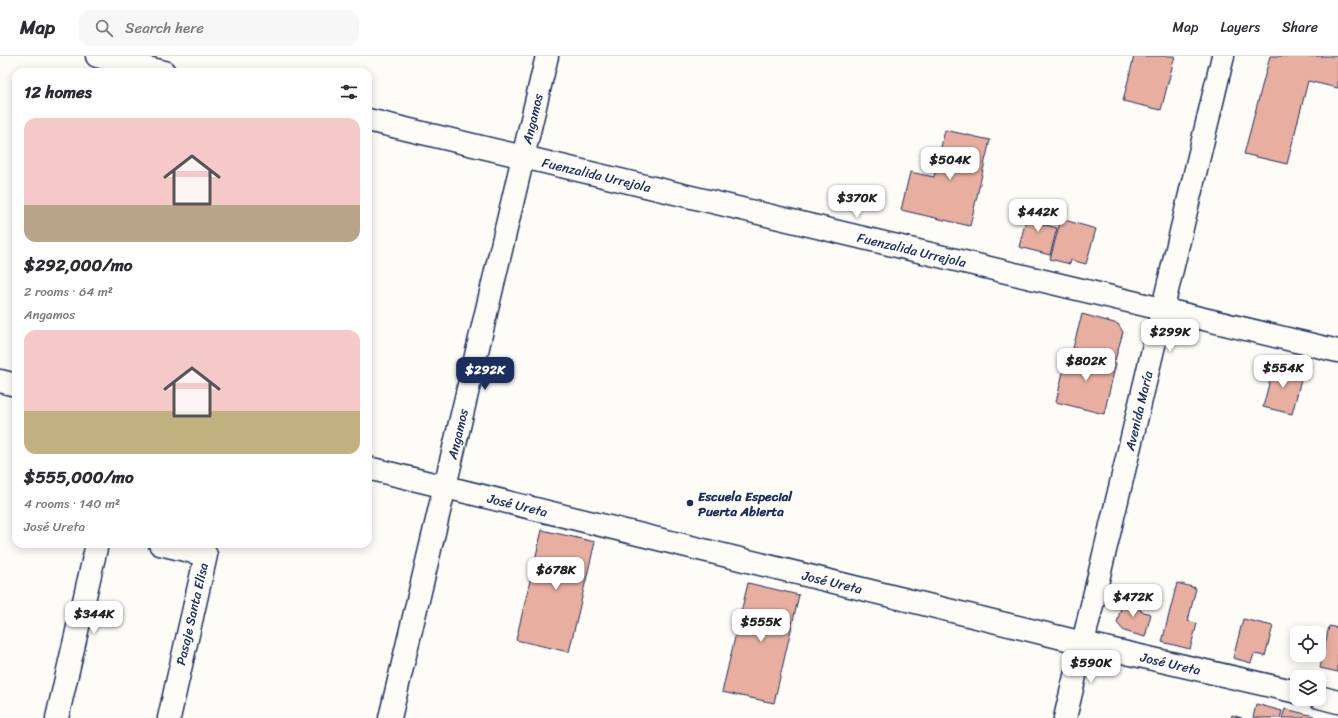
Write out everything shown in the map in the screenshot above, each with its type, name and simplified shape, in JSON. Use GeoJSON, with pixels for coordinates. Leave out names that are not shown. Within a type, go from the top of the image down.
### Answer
{"type":"FeatureCollection","features":[{"type":"Feature","properties":{"kind":"street"},"geometry":{"type":"LineString","coordinates":[[96,56],[147,68]]}},
{"type":"Feature","properties":{"kind":"street","name":"Angamos"},"geometry":{"type":"LineString","coordinates":[[390,718],[548,56]]}},
{"type":"Feature","properties":{"kind":"street","name":"Avenida María"},"geometry":{"type":"LineString","coordinates":[[1065,718],[1223,56]]}},
{"type":"Feature","properties":{"kind":"street","name":"Fuenzalida Urrejola"},"geometry":{"type":"LineString","coordinates":[[372,121],[1338,351]]}},
{"type":"Feature","properties":{"kind":"street"},"geometry":{"type":"LineString","coordinates":[[0,381],[12,384]]}},
{"type":"Feature","properties":{"kind":"street","name":"José Ureta"},"geometry":{"type":"LineString","coordinates":[[372,469],[1084,643],[1290,690]]}},
{"type":"Feature","properties":{"kind":"street"},"geometry":{"type":"LineString","coordinates":[[57,718],[96,548]]}},
{"type":"Feature","properties":{"kind":"street","name":"Pasaje Santa Elisa"},"geometry":{"type":"LineString","coordinates":[[169,718],[206,555],[177,548]]}},
{"type":"Feature","properties":{"kind":"street"},"geometry":{"type":"LineString","coordinates":[[1326,699],[1338,702]]}},
{"type":"Feature","properties":{"kind":"building"},"geometry":{"type":"Polygon","coordinates":[[[1134,56],[1175,56],[1161,110],[1123,101],[1134,56]]]}},
{"type":"Feature","properties":{"kind":"building"},"geometry":{"type":"Polygon","coordinates":[[[1270,56],[1338,56],[1338,88],[1308,81],[1287,164],[1244,154],[1270,56]]]}},
{"type":"Feature","properties":{"kind":"building"},"geometry":{"type":"Polygon","coordinates":[[[945,130],[990,140],[970,226],[901,210],[910,172],[934,177],[945,130]]]}},
{"type":"Feature","properties":{"kind":"building"},"geometry":{"type":"Polygon","coordinates":[[[1029,208],[1046,212],[1042,224],[1057,228],[1050,255],[1019,247],[1029,208]]]}},
{"type":"Feature","properties":{"kind":"building"},"geometry":{"type":"Polygon","coordinates":[[[1061,219],[1096,229],[1086,264],[1071,260],[1070,264],[1050,259],[1061,219]]]}},
{"type":"Feature","properties":{"kind":"building"},"geometry":{"type":"Polygon","coordinates":[[[1082,314],[1118,324],[1123,332],[1115,360],[1073,348],[1082,314]]]}},
{"type":"Feature","properties":{"kind":"building"},"geometry":{"type":"Polygon","coordinates":[[[1068,351],[1116,363],[1104,414],[1056,402],[1068,351]]]}},
{"type":"Feature","properties":{"kind":"building"},"geometry":{"type":"Polygon","coordinates":[[[1274,364],[1303,372],[1292,414],[1263,407],[1274,364]]]}},
{"type":"Feature","properties":{"kind":"building"},"geometry":{"type":"Polygon","coordinates":[[[542,530],[595,542],[569,652],[516,640],[542,530]]]}},
{"type":"Feature","properties":{"kind":"building"},"geometry":{"type":"Polygon","coordinates":[[[748,583],[799,595],[774,703],[722,692],[748,583]]]}},
{"type":"Feature","properties":{"kind":"building"},"geometry":{"type":"Polygon","coordinates":[[[1177,583],[1196,588],[1188,621],[1197,624],[1190,649],[1162,642],[1177,583]]]}},
{"type":"Feature","properties":{"kind":"building"},"geometry":{"type":"Polygon","coordinates":[[[1123,599],[1142,604],[1140,611],[1151,614],[1145,637],[1124,631],[1117,623],[1123,599]]]}},
{"type":"Feature","properties":{"kind":"building"},"geometry":{"type":"Polygon","coordinates":[[[1243,619],[1273,626],[1265,656],[1254,654],[1251,663],[1233,658],[1243,619]]]}},
{"type":"Feature","properties":{"kind":"building"},"geometry":{"type":"Polygon","coordinates":[[[1329,626],[1338,628],[1338,672],[1320,668],[1321,662],[1326,662],[1326,640],[1329,626]]]}},
{"type":"Feature","properties":{"kind":"building"},"geometry":{"type":"Polygon","coordinates":[[[1256,704],[1282,711],[1280,718],[1253,718],[1256,704]]]}},
{"type":"Feature","properties":{"kind":"building"},"geometry":{"type":"Polygon","coordinates":[[[1285,709],[1314,716],[1313,718],[1282,718],[1285,709]]]}},
{"type":"Feature","properties":{"kind":"building"},"geometry":{"type":"Polygon","coordinates":[[[1232,715],[1242,718],[1231,718],[1232,715]]]}},
{"type":"Feature","properties":{"kind":"place","name":"Escuela Especial Puerta Abierta"},"geometry":{"type":"Point","coordinates":[690,503]}}]}
